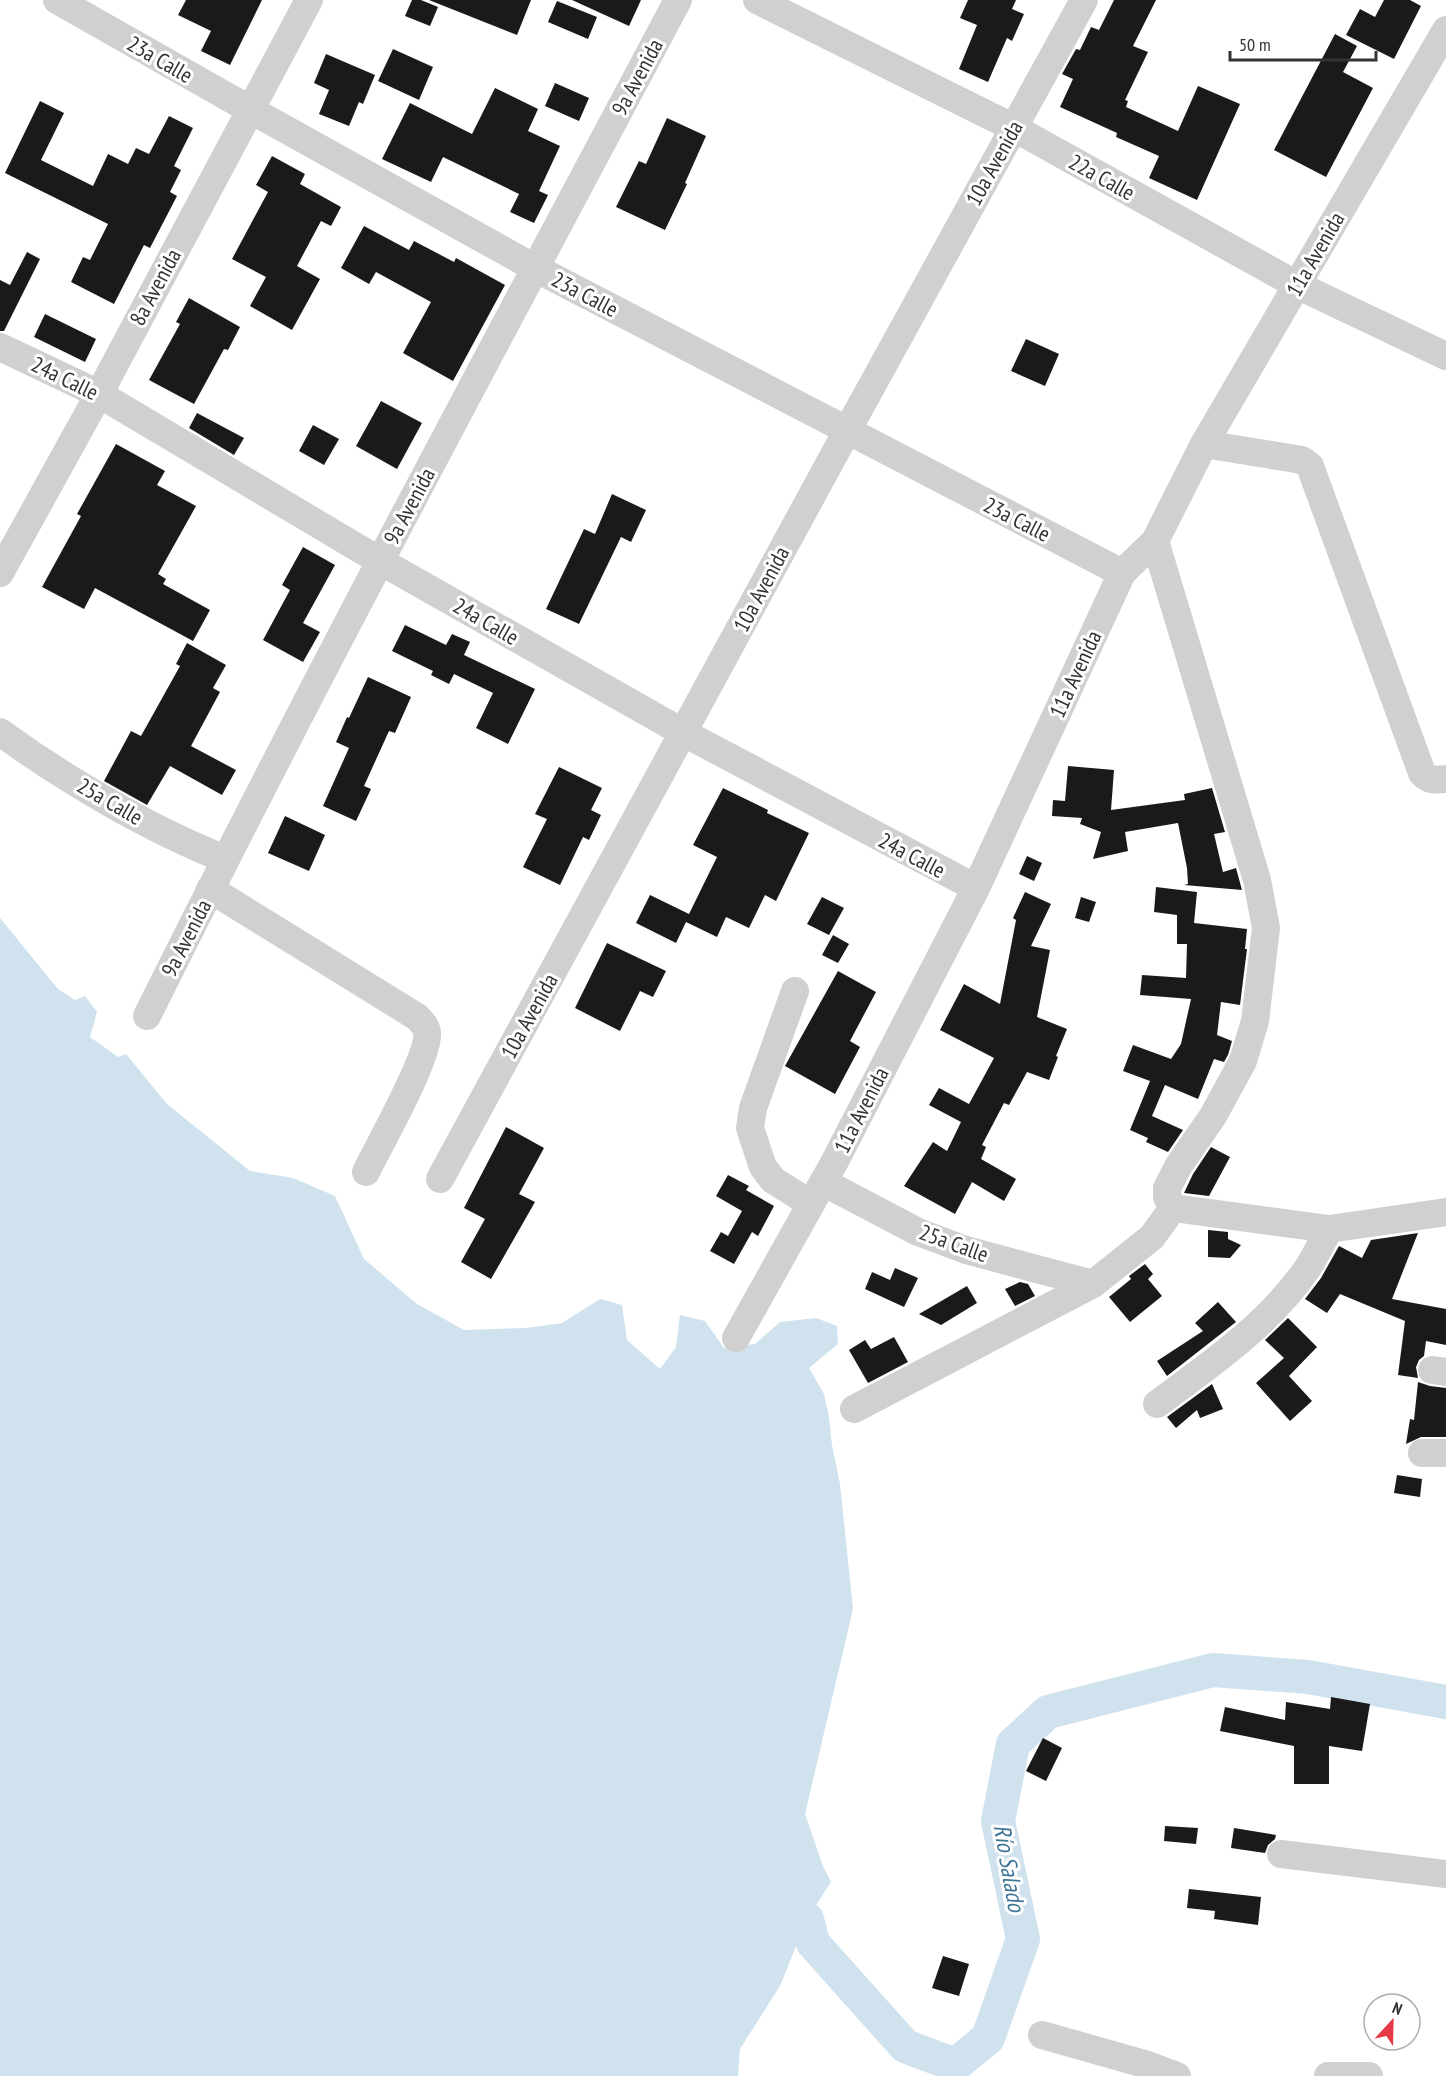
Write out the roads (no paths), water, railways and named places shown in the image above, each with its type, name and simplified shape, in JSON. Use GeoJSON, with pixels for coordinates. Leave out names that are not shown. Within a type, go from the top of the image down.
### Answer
{"type":"FeatureCollection","features":[{"type":"Feature","properties":{"kind":"street","name":"23a Calle"},"geometry":{"type":"LineString","coordinates":[[57,0],[249,110],[535,268],[1122,573]]}},
{"type":"Feature","properties":{"kind":"street","name":"8a Avenida"},"geometry":{"type":"LineString","coordinates":[[0,573],[99,394],[309,0]]}},
{"type":"Feature","properties":{"kind":"street","name":"9a Avenida"},"geometry":{"type":"LineString","coordinates":[[147,1016],[225,859],[380,561],[678,0]]}},
{"type":"Feature","properties":{"kind":"street","name":"22a Calle"},"geometry":{"type":"LineString","coordinates":[[757,0],[1014,128],[1297,285],[1446,356]]}},
{"type":"Feature","properties":{"kind":"street","name":"10a Avenida"},"geometry":{"type":"LineString","coordinates":[[440,1179],[1084,0]]}},
{"type":"Feature","properties":{"kind":"street","name":"11a Avenida"},"geometry":{"type":"LineString","coordinates":[[736,1338],[817,1193],[976,888],[1122,573],[1155,541],[1204,444],[1446,30]]}},
{"type":"Feature","properties":{"kind":"street","name":"24a Calle"},"geometry":{"type":"LineString","coordinates":[[0,347],[99,394],[380,561],[684,733],[976,888]]}},
{"type":"Feature","properties":{"kind":"street"},"geometry":{"type":"LineString","coordinates":[[1204,444],[1302,460],[1310,466],[1422,773],[1428,779],[1446,778]]}},
{"type":"Feature","properties":{"kind":"street"},"geometry":{"type":"LineString","coordinates":[[1155,541],[1257,880],[1266,928],[1255,1021],[1243,1061],[1213,1116],[1179,1165],[1167,1188],[1167,1197],[1173,1208]]}},
{"type":"Feature","properties":{"kind":"street","name":"25a Calle"},"geometry":{"type":"LineString","coordinates":[[0,732],[87,789],[189,845],[225,859]]}},
{"type":"Feature","properties":{"kind":"street"},"geometry":{"type":"LineString","coordinates":[[210,889],[417,1017],[423,1023],[427,1032],[422,1059],[366,1172]]}},
{"type":"Feature","properties":{"kind":"street","name":"25a Calle"},"geometry":{"type":"LineString","coordinates":[[795,991],[753,1108],[750,1128],[763,1167],[773,1180],[817,1193],[966,1250],[1093,1284]]}},
{"type":"Feature","properties":{"kind":"street"},"geometry":{"type":"LineString","coordinates":[[1173,1208],[1329,1229],[1446,1212]]}},
{"type":"Feature","properties":{"kind":"street"},"geometry":{"type":"LineString","coordinates":[[854,1409],[1093,1284],[1152,1238],[1173,1208]]}},
{"type":"Feature","properties":{"kind":"street"},"geometry":{"type":"LineString","coordinates":[[1157,1404],[1239,1342],[1285,1297],[1308,1268],[1329,1229]]}},
{"type":"Feature","properties":{"kind":"street"},"geometry":{"type":"LineString","coordinates":[[1281,1854],[1446,1874]]}},
{"type":"Feature","properties":{"kind":"street"},"geometry":{"type":"LineString","coordinates":[[1042,2035],[1148,2065],[1177,2076]]}},
{"type":"Feature","properties":{"kind":"street"},"geometry":{"type":"LineString","coordinates":[[1328,2076],[1369,2076]]}},
{"type":"Feature","properties":{"kind":"water"},"geometry":{"type":"Polygon","coordinates":[[[0,918],[58,989],[75,1000],[85,996],[97,1012],[90,1037],[118,1057],[126,1054],[167,1104],[250,1171],[293,1178],[335,1196],[364,1259],[417,1304],[464,1330],[526,1328],[562,1323],[600,1299],[622,1305],[627,1340],[660,1369],[676,1347],[680,1315],[705,1321],[724,1348],[755,1344],[780,1322],[816,1318],[837,1326],[838,1344],[809,1368],[824,1394],[829,1417],[840,1484],[853,1609],[805,1814],[831,1882],[807,1919],[780,1986],[740,2049],[738,2076],[0,2076],[0,918]]]}},
{"type":"Feature","properties":{"kind":"waterway","name":"Río Salado"},"geometry":{"type":"LineString","coordinates":[[807,1919],[813,1943],[905,2046],[955,2065],[988,2038],[1023,1939],[998,1821],[1013,1744],[1048,1712],[1213,1670],[1308,1677],[1446,1702]]}}]}
